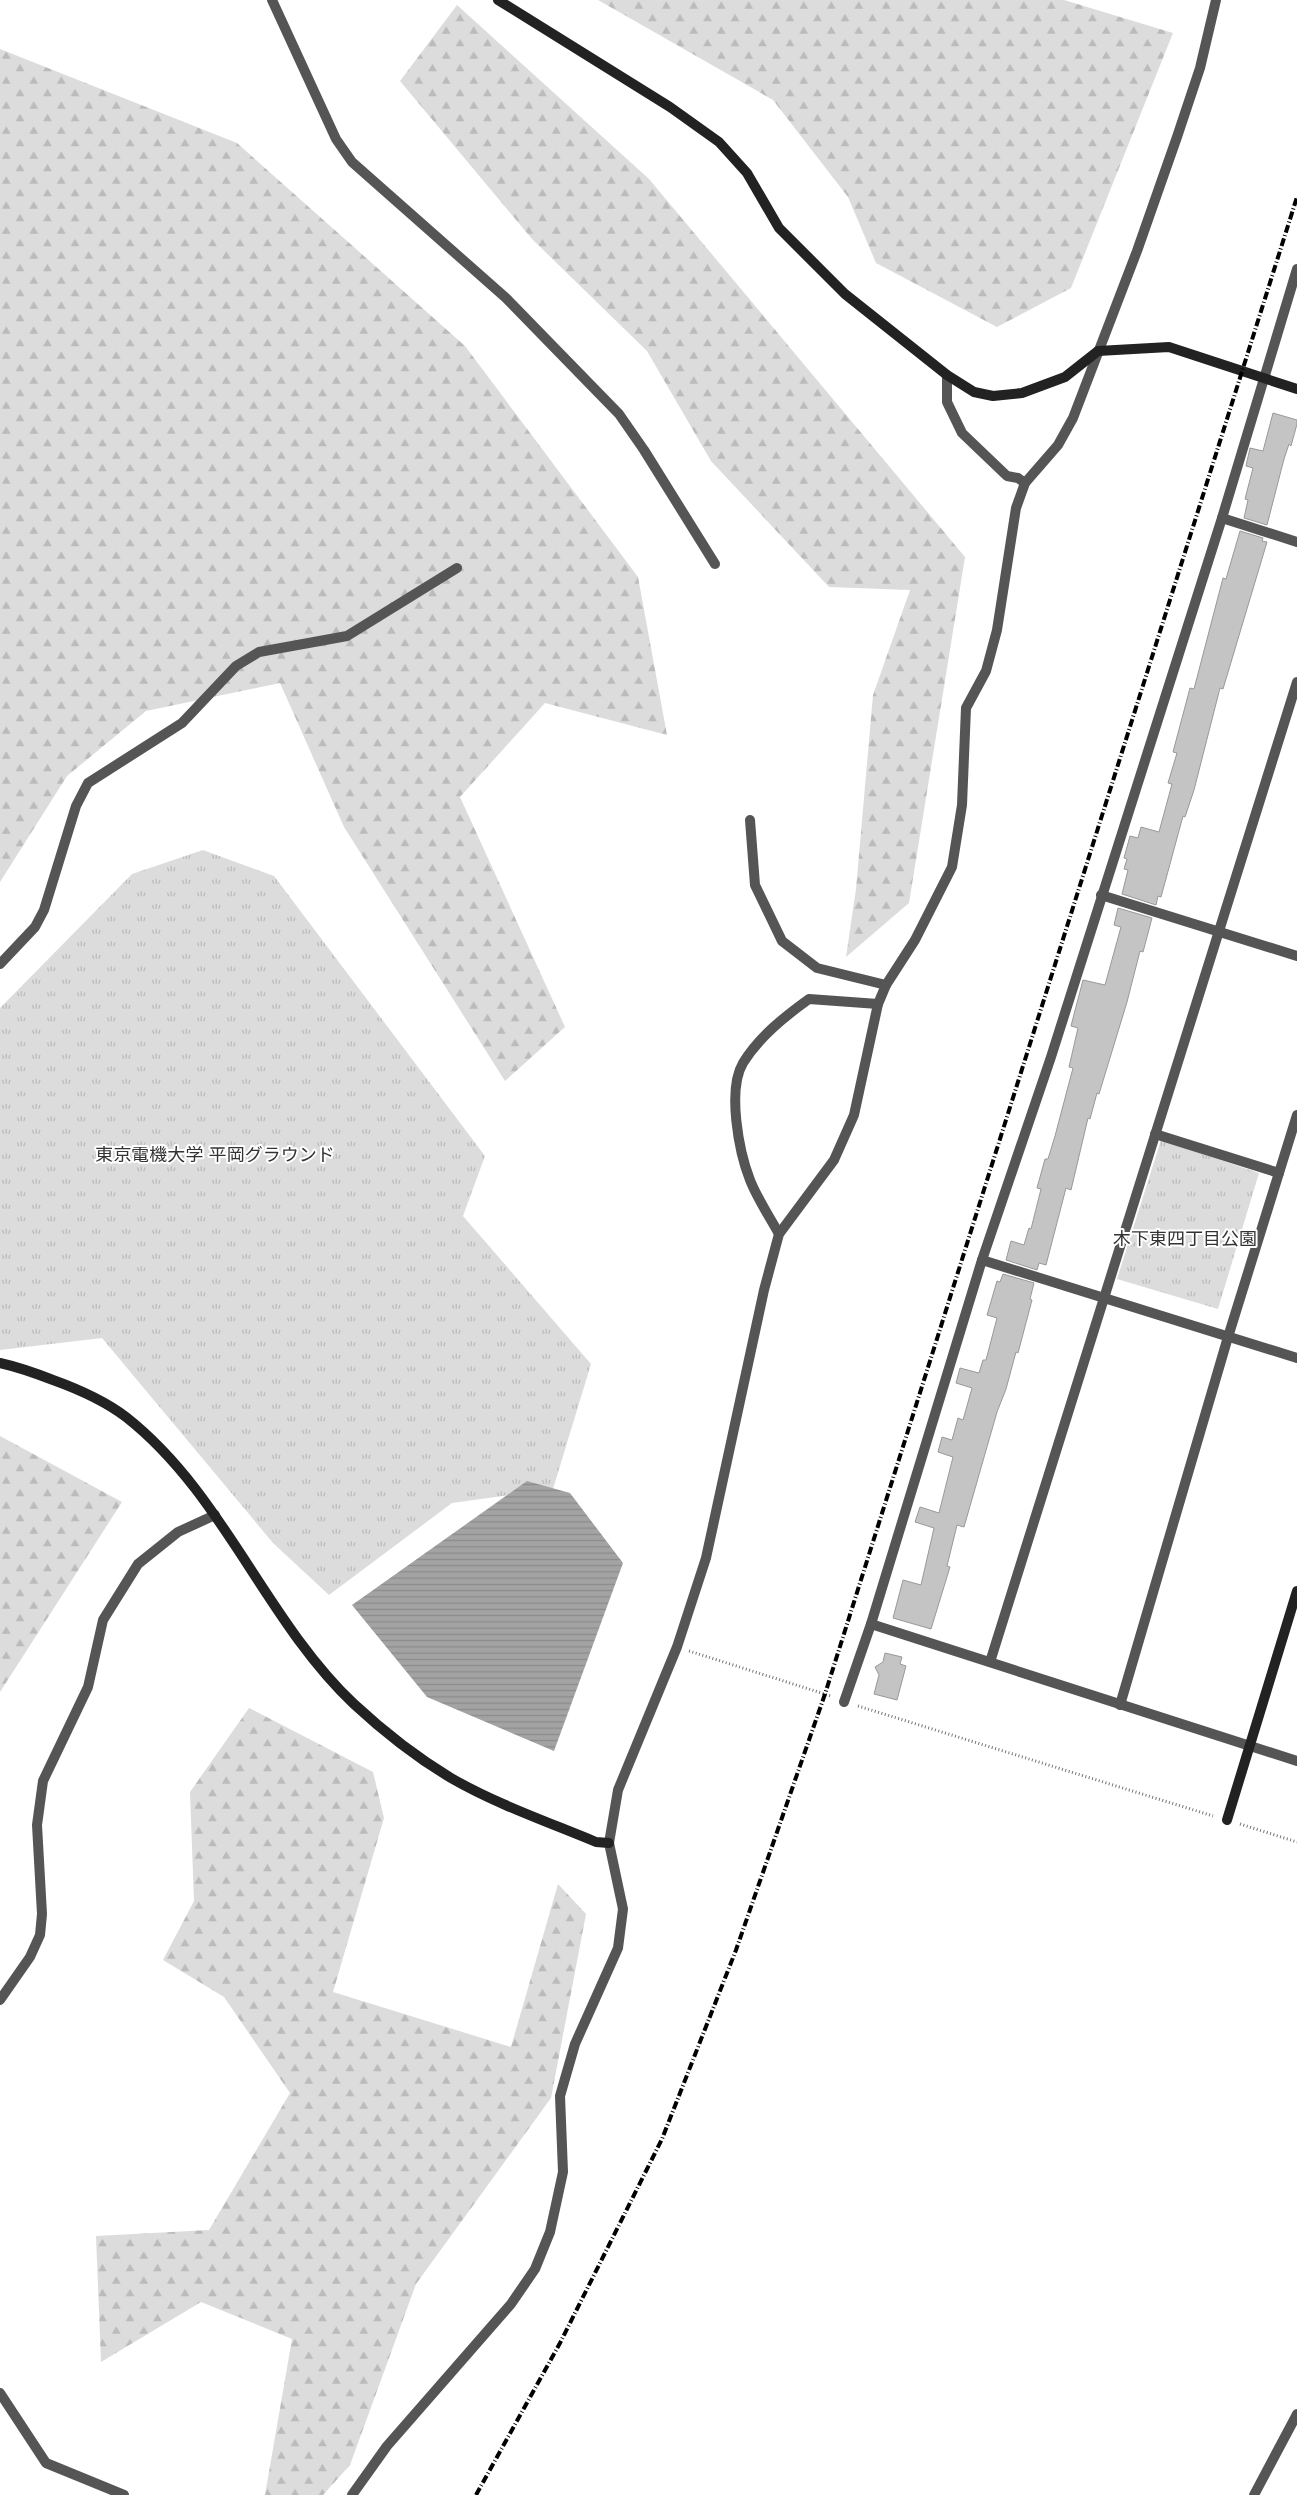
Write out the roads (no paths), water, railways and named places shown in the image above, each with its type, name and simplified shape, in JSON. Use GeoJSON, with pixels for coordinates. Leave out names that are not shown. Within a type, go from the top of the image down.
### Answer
{"type":"FeatureCollection","features":[{"type":"Feature","properties":{"kind":"street"},"geometry":{"type":"LineString","coordinates":[[272,0],[336,139],[352,162],[506,298],[619,414],[644,450],[715,564]]}},
{"type":"Feature","properties":{"kind":"street"},"geometry":{"type":"LineString","coordinates":[[498,0],[670,107],[719,142],[747,173],[779,228],[845,294],[947,375],[974,392],[993,396],[1022,393],[1065,377],[1098,350],[1169,347],[1297,389]]}},
{"type":"Feature","properties":{"kind":"street"},"geometry":{"type":"LineString","coordinates":[[352,2495],[387,2446],[511,2304],[535,2269],[550,2232],[563,2172],[560,2096],[575,2044],[618,1948],[623,1909],[609,1843],[618,1790],[677,1647],[706,1558],[764,1290],[779,1234],[834,1160],[854,1115],[878,1004],[886,985],[915,940],[952,867],[962,805],[966,708],[986,671],[997,630],[1016,508],[1025,483],[1058,445],[1073,418],[1137,251],[1197,77],[1216,0]]}},
{"type":"Feature","properties":{"kind":"street"},"geometry":{"type":"LineString","coordinates":[[844,1702],[871,1624],[982,1260],[1051,1057],[1222,518],[1297,269]]}},
{"type":"Feature","properties":{"kind":"street"},"geometry":{"type":"LineString","coordinates":[[947,375],[947,402],[962,433],[1007,476],[1018,478],[1025,483]]}},
{"type":"Feature","properties":{"kind":"street"},"geometry":{"type":"LineString","coordinates":[[1222,518],[1297,542]]}},
{"type":"Feature","properties":{"kind":"street"},"geometry":{"type":"LineString","coordinates":[[0,964],[36,927],[44,910],[76,806],[88,783],[182,723],[236,666],[259,652],[347,636],[457,568]]}},
{"type":"Feature","properties":{"kind":"street"},"geometry":{"type":"LineString","coordinates":[[990,1662],[1297,682]]}},
{"type":"Feature","properties":{"kind":"street"},"geometry":{"type":"LineString","coordinates":[[750,820],[755,885],[782,941],[817,968],[886,985]]}},
{"type":"Feature","properties":{"kind":"street"},"geometry":{"type":"LineString","coordinates":[[1101,895],[1297,956]]}},
{"type":"Feature","properties":{"kind":"street"},"geometry":{"type":"LineString","coordinates":[[779,1234],[750,1180],[740,1138],[735,1098],[742,1064],[774,1025],[808,999],[878,1004]]}},
{"type":"Feature","properties":{"kind":"street"},"geometry":{"type":"LineString","coordinates":[[1120,1705],[1228,1337],[1297,1115]]}},
{"type":"Feature","properties":{"kind":"street"},"geometry":{"type":"LineString","coordinates":[[1155,1134],[1279,1173]]}},
{"type":"Feature","properties":{"kind":"street"},"geometry":{"type":"LineString","coordinates":[[982,1260],[1297,1358]]}},
{"type":"Feature","properties":{"kind":"street"},"geometry":{"type":"LineString","coordinates":[[0,1364],[15,1366],[79,1389],[125,1416],[167,1455],[215,1515],[304,1648],[353,1702],[392,1737],[452,1778],[521,1811],[596,1842],[609,1843]]}},
{"type":"Feature","properties":{"kind":"street"},"geometry":{"type":"LineString","coordinates":[[0,2000],[30,1957],[40,1935],[42,1914],[37,1825],[43,1781],[88,1687],[103,1620],[138,1564],[178,1532],[215,1515]]}},
{"type":"Feature","properties":{"kind":"street"},"geometry":{"type":"LineString","coordinates":[[1227,1820],[1297,1590]]}},
{"type":"Feature","properties":{"kind":"street"},"geometry":{"type":"LineString","coordinates":[[871,1624],[1297,1761]]}},
{"type":"Feature","properties":{"kind":"street"},"geometry":{"type":"LineString","coordinates":[[0,2393],[46,2463],[124,2495]]}},
{"type":"Feature","properties":{"kind":"street"},"geometry":{"type":"LineString","coordinates":[[1254,2495],[1297,2414]]}},
{"type":"Feature","properties":{"kind":"railway"},"geometry":{"type":"LineString","coordinates":[[476,2495],[560,2343],[662,2139],[736,1950],[825,1694],[1297,197]]}},
{"type":"Feature","properties":{"kind":"park label","name":"東京電機大学 平岡グラウンド"},"geometry":{"type":"Point","coordinates":[215,1155]}},
{"type":"Feature","properties":{"kind":"park label","name":"木下東四丁目公園"},"geometry":{"type":"Point","coordinates":[1185,1239]}}]}
